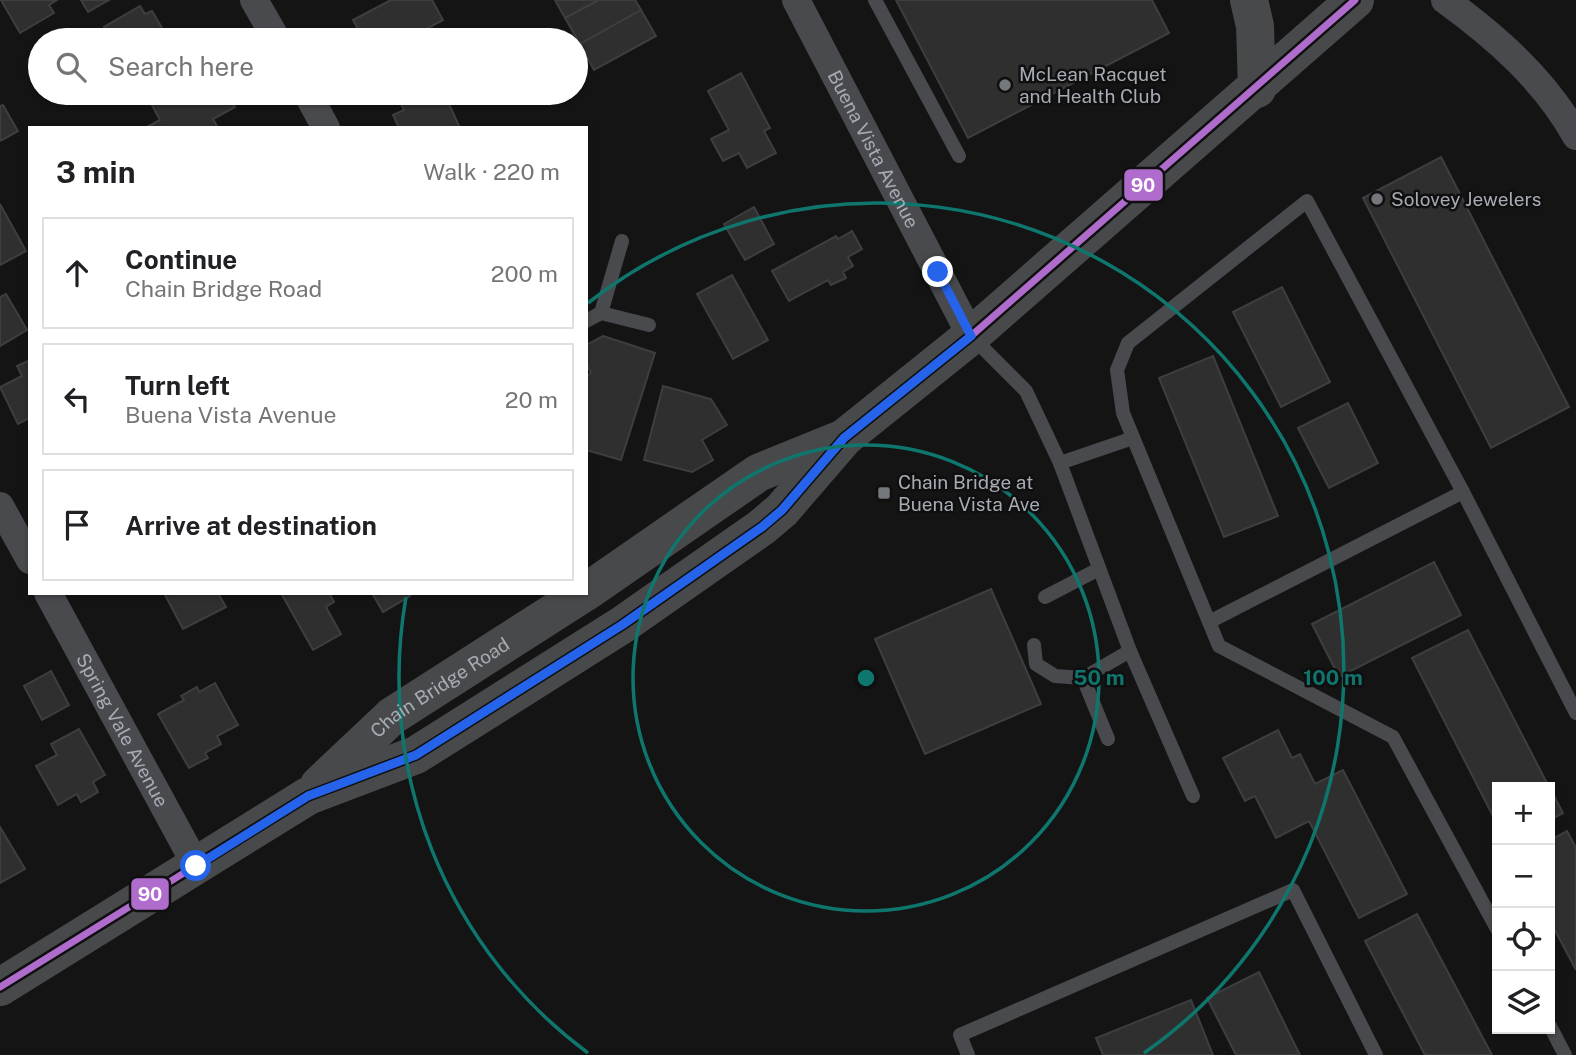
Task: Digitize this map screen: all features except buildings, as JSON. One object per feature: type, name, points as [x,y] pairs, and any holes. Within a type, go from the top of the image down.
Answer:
[{"type":"main road","points":[[1249,0],[1255,26],[1257,89]]},
{"type":"main road","name":"Chain Bridge Road","points":[[0,987],[308,796],[416,755],[622,625],[772,519],[844,438],[971,336],[1257,89],[1355,0]]},
{"type":"main road","name":"Chain Bridge Road","points":[[588,590],[758,473],[844,438]]},
{"type":"main road","name":"Chain Bridge Road","points":[[308,796],[392,716],[580,595]]},
{"type":"street","points":[[254,0],[270,28]]},
{"type":"street","name":"Buena Vista Avenue","points":[[796,0],[971,336]]},
{"type":"street","points":[[1445,0],[1527,70],[1556,104],[1576,136]]},
{"type":"street","points":[[314,105],[325,126]]},
{"type":"street","points":[[0,506],[28,556]]},
{"type":"street","name":"Spring Vale Avenue","points":[[49,595],[196,866]]},
{"type":"lane","points":[[876,0],[959,156]]},
{"type":"lane","points":[[1492,920],[1394,737],[1219,646],[1123,413],[1117,370],[1128,343],[1307,201],[1463,492],[1576,713]]},
{"type":"lane","points":[[601,313],[622,240]]},
{"type":"lane","points":[[588,320],[601,313],[649,325]]},
{"type":"lane","points":[[971,336],[1026,391],[1060,463],[1097,570],[1193,796]]},
{"type":"lane","points":[[1060,463],[1133,438]]},
{"type":"lane","points":[[1209,622],[1463,492]]},
{"type":"lane","points":[[1045,597],[1097,570]]},
{"type":"lane","points":[[1034,645],[1036,664],[1055,676],[1083,678],[1130,651]]},
{"type":"lane","points":[[1083,678],[1108,739]]},
{"type":"lane","points":[[968,1055],[960,1035],[1293,890],[1376,1055]]},
{"type":"lane","points":[[1554,1034],[1565,1055]]},
{"type":"transit line","name":"90","points":[[0,987],[308,796],[416,755],[622,625],[762,527],[782,510],[844,438],[971,336],[1355,0]]},
{"type":"place","name":"McLean Racquet and Health Club","points":[[1005,85]]},
{"type":"place","name":"Solovey Jewelers","points":[[1377,199]]},
{"type":"place","name":"Chain Bridge at Buena Vista Ave","points":[[884,493]]},
{"type":"route","points":[[196,866],[308,796],[416,755],[622,625],[762,527],[782,510],[844,438],[971,336],[938,272]]}]
